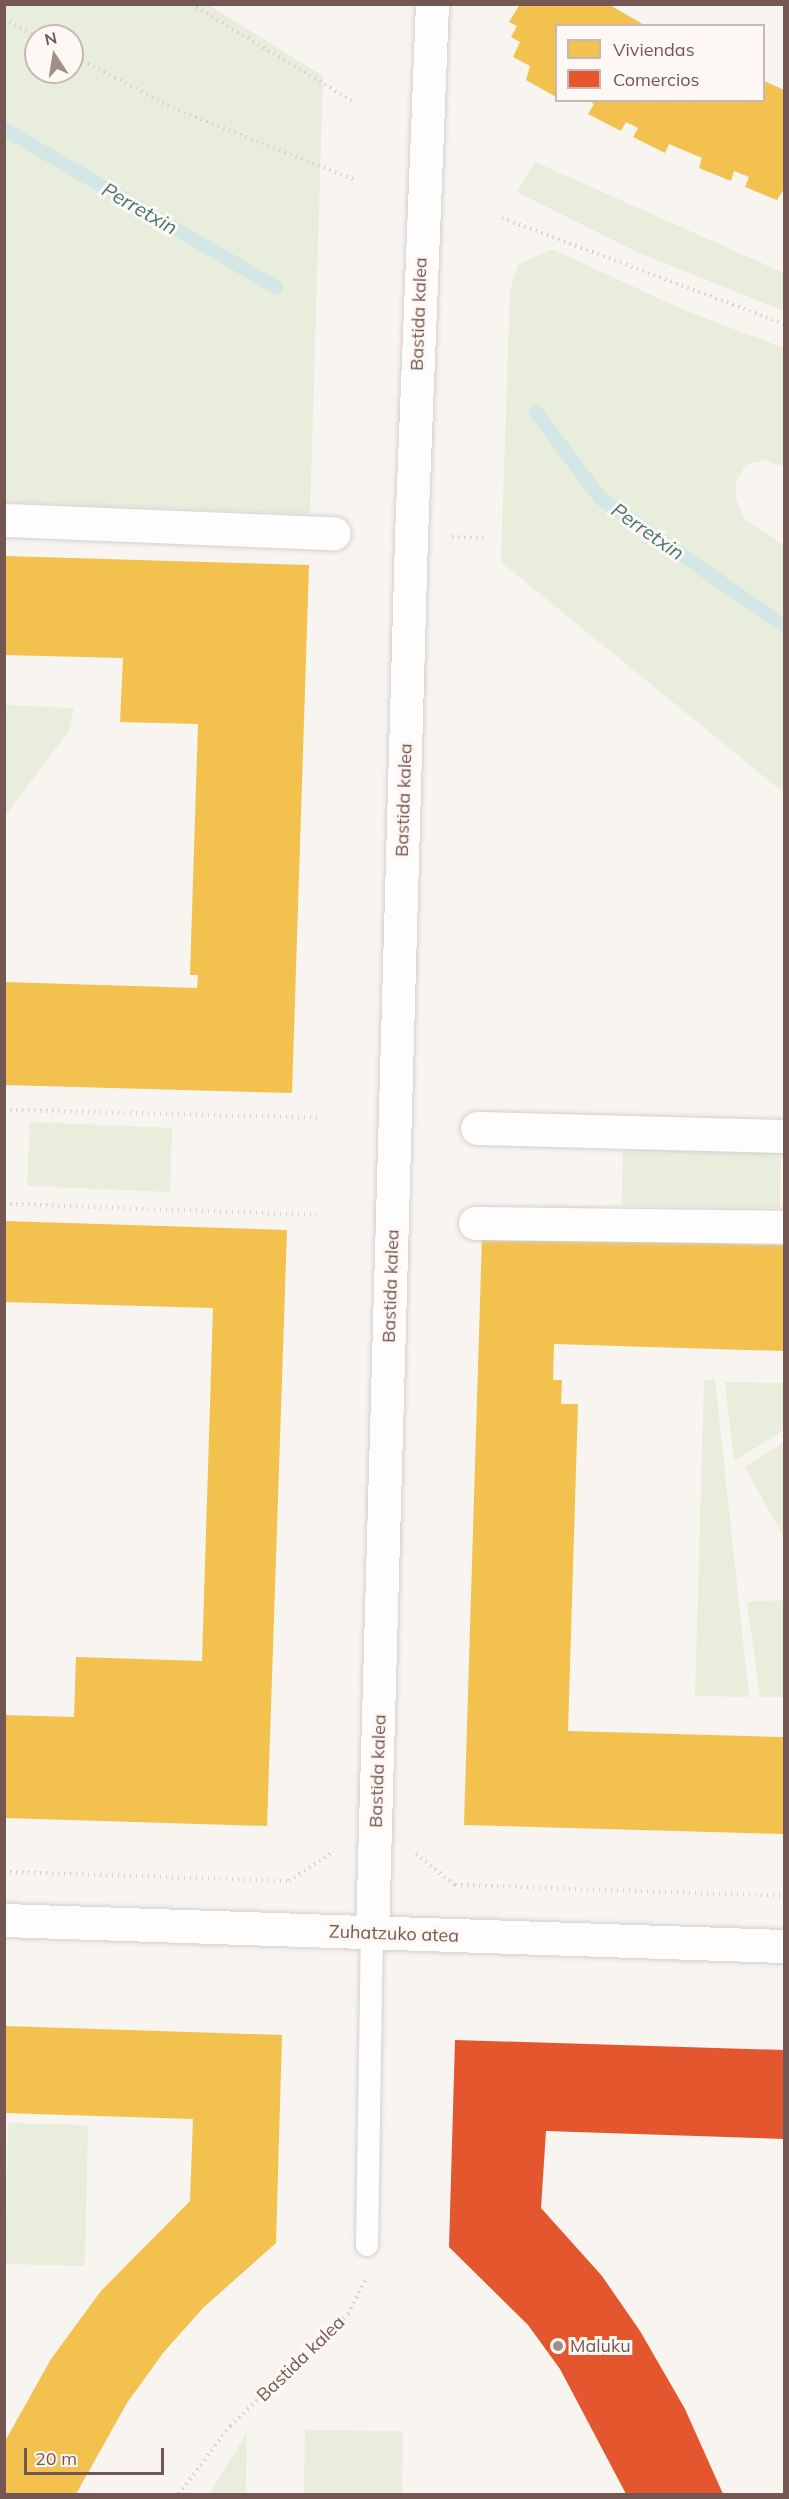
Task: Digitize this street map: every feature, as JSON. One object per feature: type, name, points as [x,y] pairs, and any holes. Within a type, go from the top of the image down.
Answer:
[{"type":"street","name":"Bastida kalea","points":[[372,1933],[411,536],[432,4]]},
{"type":"street","points":[[4,520],[334,533]]},
{"type":"street","points":[[477,1128],[784,1136]]},
{"type":"street","points":[[475,1223],[784,1227]]},
{"type":"street","name":"Zuhatzuko atea","points":[[4,1920],[784,1947]]},
{"type":"lane","name":"Bastida kalea","points":[[367,2245],[372,1933]]},
{"type":"path","points":[[191,4],[356,103]]},
{"type":"path","points":[[4,19],[24,30]]},
{"type":"path","points":[[84,61],[173,108],[355,180]]},
{"type":"path","points":[[501,218],[784,324]]},
{"type":"path","points":[[4,1110],[321,1118]]},
{"type":"path","points":[[4,1204],[319,1215]]},
{"type":"path","name":"Bastida kalea","points":[[179,2494],[230,2426],[348,2314],[366,2278],[367,2245]]},
{"type":"green space","points":[[4,5],[209,5],[323,76],[310,514],[5,502]]},
{"type":"green space","points":[[535,162],[784,273],[784,311],[637,252],[517,192]]},
{"type":"green space","points":[[552,249],[684,310],[784,348],[784,467],[765,460],[746,465],[736,481],[736,499],[744,519],[784,545],[784,793],[501,562],[510,290],[518,265]]},
{"type":"green space","points":[[5,705],[74,708],[69,731],[5,816]]},
{"type":"green space","points":[[30,1122],[172,1128],[170,1192],[27,1186]]},
{"type":"green space","points":[[623,1141],[781,1144],[780,1208],[622,1206]]},
{"type":"green space","points":[[715,1379],[749,1697],[695,1696],[704,1380]]},
{"type":"green space","points":[[725,1382],[784,1383],[784,1430],[734,1461]]},
{"type":"green space","points":[[784,1442],[784,1538],[745,1467]]},
{"type":"green space","points":[[784,1600],[784,1697],[760,1697],[747,1602]]},
{"type":"green space","points":[[8,2123],[88,2125],[85,2266],[5,2264]]},
{"type":"green space","points":[[305,2430],[403,2431],[402,2494],[304,2494]]},
{"type":"green space","points":[[247,2433],[246,2494],[209,2494]]},
{"type":"building: Viviendas","points":[[520,4],[608,4],[643,24],[555,24],[555,96],[526,80],[530,66],[513,57],[520,42],[511,37],[517,26],[509,22]]},
{"type":"building: Viviendas","points":[[765,81],[784,90],[784,189],[777,200],[745,187],[749,177],[734,171],[731,181],[699,168],[702,158],[669,144],[665,153],[633,137],[638,128],[626,122],[621,131],[588,114],[594,104],[590,102],[765,102]]},
{"type":"building: Viviendas","points":[[4,556],[309,565],[292,1093],[4,1085],[4,982],[197,988],[198,975],[190,975],[198,724],[120,722],[123,658],[4,655]]},
{"type":"building: Viviendas","points":[[4,1221],[287,1230],[267,1826],[4,1818],[4,1715],[74,1717],[76,1657],[202,1661],[213,1308],[4,1302]]},
{"type":"building: Viviendas","points":[[482,1236],[784,1245],[784,1351],[554,1344],[553,1380],[562,1380],[561,1404],[578,1404],[568,1731],[784,1737],[784,1834],[464,1825]]},
{"type":"building: Viviendas","points":[[4,2026],[282,2035],[276,2243],[203,2308],[163,2353],[127,2403],[76,2494],[4,2494],[4,2443],[51,2359],[101,2291],[190,2201],[193,2119],[4,2113]]},
{"type":"building: Comercios","points":[[455,2040],[784,2050],[784,2139],[546,2131],[541,2208],[602,2276],[640,2331],[685,2409],[723,2494],[626,2494],[560,2369],[528,2325],[449,2247]]},
{"type":"waterway","name":"Perretxin","points":[[4,129],[276,287]]},
{"type":"waterway","name":"Perretxin","points":[[536,412],[600,498],[784,626]]},
{"type":"place","name":"Maluku","points":[[558,2346]]}]
